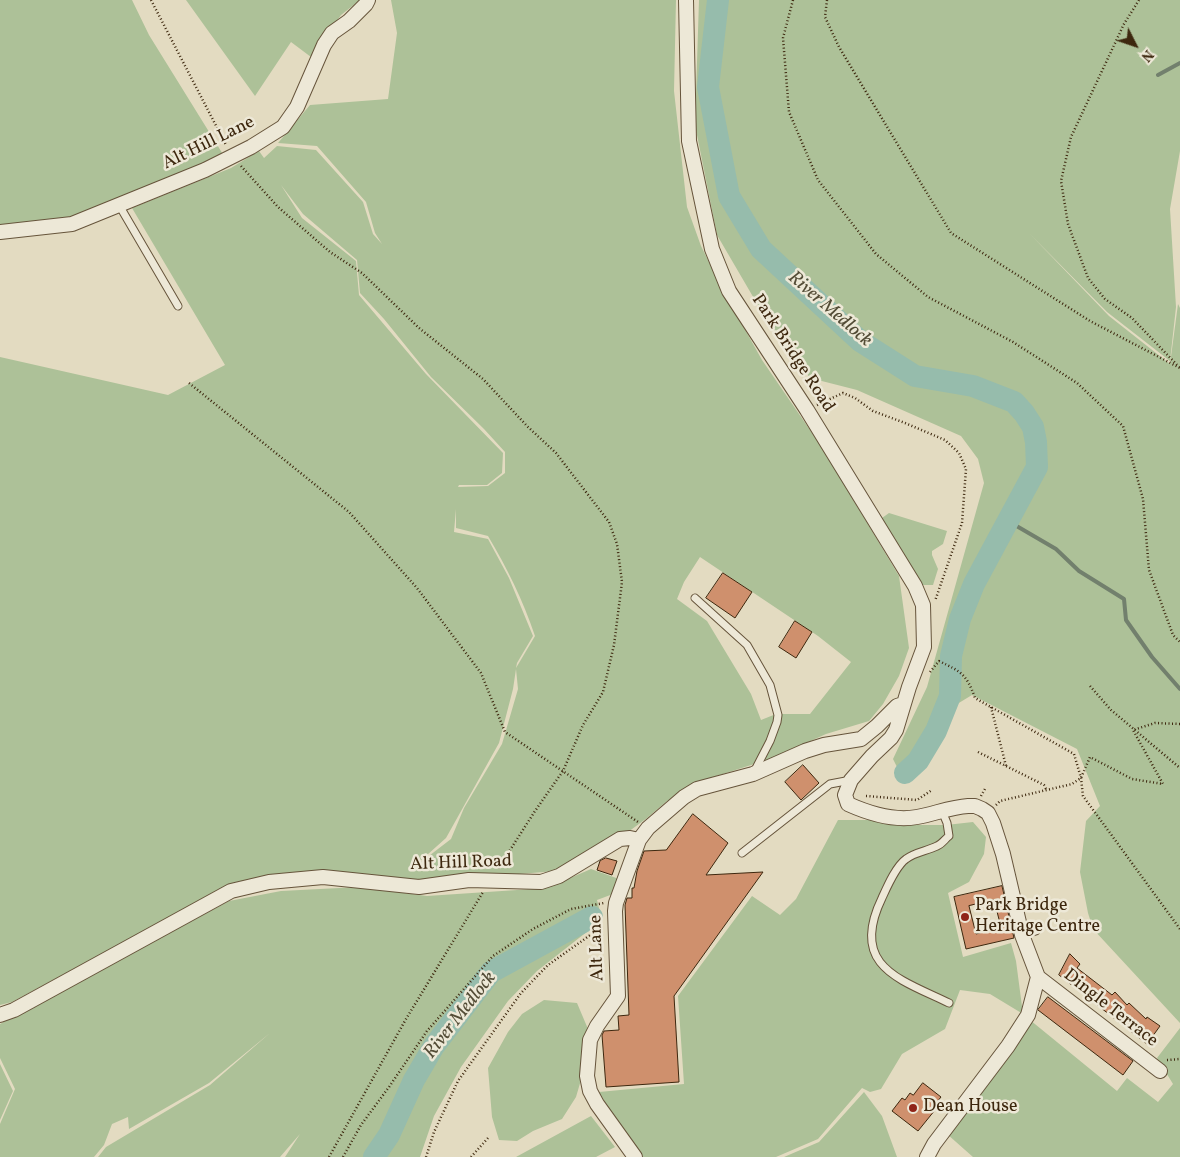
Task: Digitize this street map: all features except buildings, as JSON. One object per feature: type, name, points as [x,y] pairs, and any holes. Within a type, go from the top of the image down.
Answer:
[{"type":"street","name":"Alt Hill Lane","points":[[0,232],[72,224],[205,170],[283,127],[297,107],[332,33],[349,21],[368,0]]},
{"type":"street","name":"Park Bridge Road","points":[[686,0],[689,141],[712,250],[729,291],[807,410],[915,586],[923,605],[924,647],[903,704],[896,730],[891,738],[851,780]]},
{"type":"street","points":[[639,840],[648,828],[684,797],[697,790],[753,774],[805,751],[824,745],[861,738],[877,726],[897,706],[903,704]]},
{"type":"street","points":[[851,780],[845,795],[848,804],[866,812],[914,817],[961,806],[975,806],[988,813],[1021,906],[1022,935],[1038,977],[1028,1015],[1008,1046],[934,1144],[927,1157]]},
{"type":"street","name":"Alt Hill Road","points":[[0,1016],[230,891],[269,882],[323,877],[419,887],[469,880],[541,882],[559,876],[620,839],[630,838],[639,840]]},
{"type":"street","name":"Alt Lane","points":[[635,1157],[597,1104],[590,1092],[587,1076],[590,1040],[597,1026],[618,996],[616,902],[639,840]]},
{"type":"street","name":"Dingle Terrace","points":[[1038,977],[1160,1071]]},
{"type":"lane","points":[[119,205],[178,306]]},
{"type":"lane","points":[[695,598],[747,645],[770,685],[778,714],[777,722],[770,741],[753,774]]},
{"type":"lane","points":[[742,854],[830,784],[851,780]]},
{"type":"lane","points":[[942,811],[947,823],[949,836],[939,846],[905,859],[876,909],[870,939],[876,958],[892,975],[950,1002]]},
{"type":"lane","points":[[1022,935],[1036,931]]},
{"type":"path","points":[[151,0],[232,156],[278,207],[330,252],[362,273],[419,328],[483,379],[527,426],[556,453],[609,522],[617,544],[622,582],[614,645],[603,692],[583,725],[563,771],[491,880],[406,1019],[329,1157]]},
{"type":"path","points":[[793,0],[783,38],[789,112],[818,180],[876,254],[928,297],[1013,342],[1077,383],[1123,426],[1143,499],[1149,570],[1173,635],[1180,642]]},
{"type":"path","points":[[827,0],[825,17],[839,47],[951,233],[1090,320],[1180,368]]},
{"type":"path","points":[[1139,0],[1124,24],[1071,137],[1061,181],[1068,224],[1088,278],[1105,299],[1132,318],[1180,368]]},
{"type":"path","points":[[189,383],[348,512],[417,588],[482,673],[505,732],[629,817]]},
{"type":"path","points":[[807,410],[843,393],[873,411],[945,440],[958,453],[966,469],[962,522],[934,604]]},
{"type":"path","points":[[939,661],[964,674],[975,698],[1074,754],[1081,778],[1083,796],[1180,929]]},
{"type":"path","points":[[1090,686],[1111,710],[1180,768]]},
{"type":"path","points":[[992,707],[1006,766]]},
{"type":"path","points":[[1133,730],[1155,722],[1180,724]]},
{"type":"path","points":[[988,813],[1000,801],[1072,784],[1081,778],[1090,757],[1132,779],[1163,784],[1133,730]]},
{"type":"path","points":[[978,752],[1044,785],[1047,791]]},
{"type":"path","points":[[851,780],[854,791],[867,797],[917,800],[932,790]]},
{"type":"path","points":[[343,1157],[361,1125],[427,1031],[493,956],[533,929],[571,910],[616,902]]},
{"type":"path","points":[[426,1157],[434,1132],[458,1081],[521,993],[548,965],[593,931],[615,918]]},
{"type":"path","points":[[471,1157],[488,1138]]},
{"type":"green space","points":[[0,0],[132,0],[149,35],[224,156],[73,218],[0,225]]},
{"type":"green space","points":[[186,0],[360,0],[341,15],[311,57],[291,42],[255,96]]},
{"type":"green space","points":[[391,0],[676,0],[674,91],[687,207],[701,246],[762,360],[821,446],[899,576],[909,648],[899,676],[883,704],[869,721],[826,734],[773,758],[701,781],[667,801],[628,832],[556,871],[422,882],[299,873],[157,924],[12,1002],[0,1005],[0,357],[168,395],[225,365],[132,208],[231,168],[259,151],[264,158],[277,146],[316,150],[363,202],[373,234],[382,244],[375,233],[366,202],[317,146],[278,143],[310,105],[388,99],[397,33]],"holes":[[[281,185],[303,214],[357,260],[360,293],[384,319],[431,377],[505,452],[505,473],[488,486],[458,487],[459,485],[487,485],[502,473],[503,453],[426,374],[359,295],[356,261],[302,218]],[[456,509],[456,528],[488,536],[520,597],[535,636],[516,668],[533,636],[509,578],[488,539],[454,532]],[[700,557],[818,636],[851,662],[810,714],[776,714],[761,720],[751,694],[707,621],[677,599],[684,582]],[[516,669],[518,689],[502,744],[464,808],[451,839],[408,872],[446,838],[499,743],[513,689]]]},
{"type":"green space","points":[[699,0],[1180,0],[1180,151],[1170,209],[1176,307],[1170,361],[1107,312],[1029,233],[1109,316],[1170,364],[1178,304],[1180,308],[1180,1023],[1093,929],[1080,872],[1086,821],[1100,806],[1077,749],[972,695],[939,715],[905,783],[893,759],[927,687],[984,483],[978,459],[961,436],[857,390],[810,378],[766,319],[717,235],[695,125]]},
{"type":"green space","points":[[889,513],[947,531],[943,544],[932,551],[938,569],[933,585],[922,585],[882,518]]},
{"type":"green space","points":[[838,820],[876,820],[919,825],[973,822],[986,837],[984,854],[969,882],[948,893],[963,957],[1011,943],[1016,961],[1023,1014],[990,994],[960,990],[945,1029],[902,1054],[881,1089],[870,1092],[862,1088],[818,1139],[776,1157],[643,1157],[625,1135],[599,1092],[684,1084],[678,996],[752,896],[780,915],[796,899]]},
{"type":"green space","points":[[591,869],[619,879],[613,894],[597,900],[602,920],[537,971],[508,1001],[461,1067],[434,1116],[420,1157],[285,1157],[300,1134],[280,1157],[98,1157],[106,1147],[210,1085],[270,1033],[209,1083],[129,1129],[128,1117],[112,1124],[104,1145],[94,1157],[0,1157],[0,1124],[15,1089],[0,1058],[0,1024],[229,901],[281,891],[359,887],[427,896],[547,888]]},
{"type":"green space","points":[[544,1000],[577,1003],[588,1029],[583,1073],[576,1097],[562,1119],[533,1131],[517,1141],[499,1140],[492,1117],[488,1068],[508,1032],[522,1014]]},
{"type":"green space","points":[[1030,1020],[1117,1091],[1127,1078],[1158,1102],[1173,1084],[1157,1058],[1180,1028],[1180,1157],[973,1157],[947,1134]]},
{"type":"green space","points":[[0,1064],[13,1091],[0,1120]]},
{"type":"green space","points":[[864,1092],[882,1116],[897,1157],[784,1157],[819,1142]]},
{"type":"green space","points":[[591,1116],[615,1147],[596,1157],[516,1157]]},
{"type":"waterway","name":"River Medlock","points":[[718,0],[708,87],[729,196],[761,249],[860,341],[915,376],[973,386],[1014,402],[1033,427],[1037,467],[974,584],[960,619],[951,656],[950,696],[936,731],[918,761],[905,773]]},
{"type":"waterway","points":[[1158,75],[1180,63]]},
{"type":"waterway","points":[[1008,521],[1056,549],[1079,571],[1124,599],[1126,620],[1152,657],[1180,689]]},
{"type":"waterway","name":"River Medlock","points":[[374,1157],[389,1135],[414,1080],[434,1046],[491,972],[592,917]]},
{"type":"place","name":"Park Bridge Heritage Centre","points":[[965,917]]},
{"type":"place","name":"Dean House","points":[[913,1108]]}]
